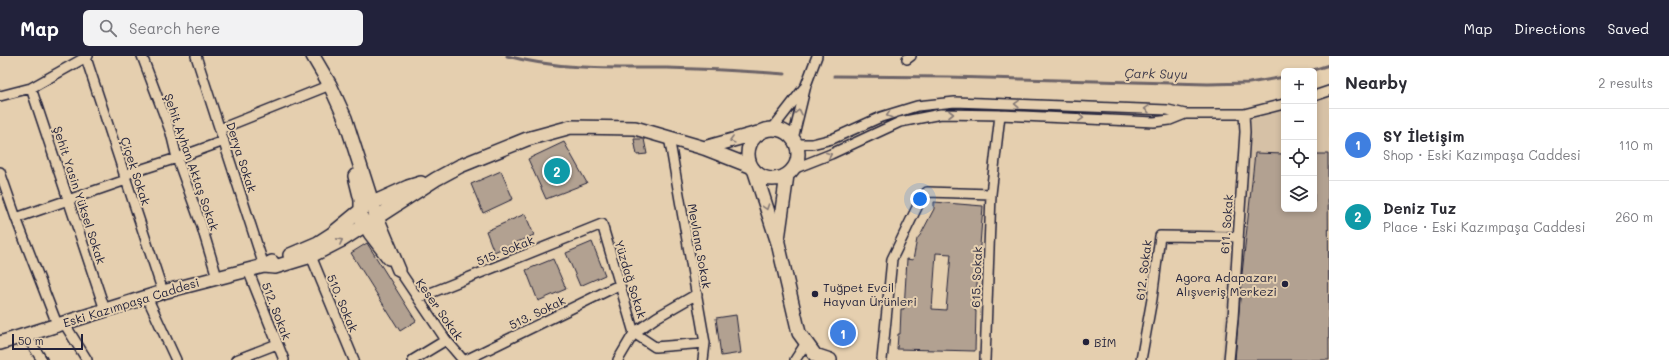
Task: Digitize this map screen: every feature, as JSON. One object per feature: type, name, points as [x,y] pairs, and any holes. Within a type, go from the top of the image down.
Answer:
[{"type":"street","name":"Şehit Ayhan Aktaş Sokak","points":[[142,56],[171,133],[177,158],[201,224],[217,277]]},
{"type":"street","name":"Derya Sokak","points":[[196,56],[264,266]]},
{"type":"street","points":[[313,56],[330,85],[345,118],[377,218],[399,270]]},
{"type":"street","points":[[795,141],[806,85],[818,56]]},
{"type":"street","points":[[0,96],[31,88],[87,57]]},
{"type":"street","name":"Çiçek Sokak","points":[[87,57],[163,292]]},
{"type":"street","points":[[220,129],[330,85]]},
{"type":"street","points":[[773,128],[806,85]]},
{"type":"street","name":"Şehit Yasin Yüksel Sokak","points":[[31,88],[105,310]]},
{"type":"street","points":[[1317,95],[1329,91]]},
{"type":"street","points":[[335,98],[339,122],[361,200],[361,218],[380,248],[399,270]]},
{"type":"street","points":[[795,141],[812,144],[832,139],[881,117],[917,106],[955,102],[1168,110],[1185,114],[1244,114],[1281,105]]},
{"type":"street","points":[[753,169],[762,177],[771,179],[779,178],[900,122],[941,114],[1000,114],[1154,122],[1170,120],[1185,114]]},
{"type":"street","name":"615. Sokak","points":[[985,360],[991,194],[1000,114]]},
{"type":"street","name":"611. Sokak","points":[[1228,360],[1233,318],[1237,237],[1245,132],[1244,114]]},
{"type":"street","name":"Eski Kazımpaşa Caddesi","points":[[264,266],[275,267],[311,256],[342,240],[436,179],[460,166],[526,139],[571,126],[635,128],[704,148],[753,169]]},
{"type":"street","points":[[704,148],[773,128],[788,133],[795,141],[798,152],[797,161],[790,172],[778,243]]},
{"type":"street","points":[[759,132],[753,137],[747,151],[778,243],[799,333],[815,355],[830,360]]},
{"type":"street","name":"Mevlana Sokak","points":[[669,137],[705,343],[703,360]]},
{"type":"street","points":[[16,218],[69,200],[224,141]]},
{"type":"street","points":[[0,172],[16,218],[60,324],[87,360]]},
{"type":"street","name":"Eski Kazımpaşa Caddesi","points":[[0,343],[163,292],[264,266],[318,243],[332,234],[360,210],[372,203],[408,187],[436,179]]},
{"type":"street","points":[[882,360],[892,259],[922,197],[927,192],[991,194]]},
{"type":"street","name":"Yüzdağ Sokak","points":[[602,224],[634,333],[618,360]]},
{"type":"street","name":"515. Sokak","points":[[418,298],[602,224]]},
{"type":"street","name":"612. Sokak","points":[[1141,360],[1152,299],[1160,236],[1237,237]]},
{"type":"street","name":"510. Sokak","points":[[311,256],[354,360]]},
{"type":"street","name":"512. Sokak","points":[[248,270],[284,360]]},
{"type":"street","name":"Keser Sokak","points":[[399,270],[446,340],[463,360]]},
{"type":"street","name":"513. Sokak","points":[[466,360],[619,285]]},
{"type":"street","points":[[697,294],[657,316],[634,333],[655,347],[705,343]]},
{"type":"street","points":[[147,297],[176,360]]},
{"type":"street","points":[[26,335],[42,360]]},
{"type":"street","points":[[413,360],[446,340]]},
{"type":"street","points":[[795,360],[806,343]]},
{"type":"street","points":[[236,360],[277,344]]},
{"type":"shaded area","name":"Agora Adapazarı Alışveriş Merkezi","points":[[1329,96],[1329,360],[1221,360],[1241,122],[1281,110],[1281,212],[1317,212],[1317,99]]},
{"type":"building","points":[[634,139],[644,139],[647,154],[637,155]]},
{"type":"building","points":[[564,142],[587,183],[546,199],[528,159]]},
{"type":"building","name":"Agora Adapazarı Alışveriş Merkezi","points":[[1255,153],[1281,154],[1281,212],[1317,212],[1317,154],[1328,154],[1329,360],[1235,360],[1242,274]]},
{"type":"building","points":[[501,171],[513,199],[483,213],[471,184]]},
{"type":"building","points":[[934,202],[983,206],[975,311],[975,351],[897,349],[898,334],[900,334],[901,309],[904,309],[907,259],[913,260],[917,239],[934,209]],"holes":[[[936,253],[951,254],[946,310],[932,309]]]},
{"type":"building","points":[[525,214],[534,235],[494,252],[486,231]]},
{"type":"building","points":[[592,242],[605,275],[580,286],[566,253]]},
{"type":"building","points":[[367,243],[416,321],[400,331],[351,253]]},
{"type":"building","points":[[553,259],[566,289],[538,301],[526,270]]},
{"type":"building","points":[[736,315],[741,353],[721,356],[716,318]]},
{"type":"waterway","name":"Çark Suyu","points":[[507,56],[527,61],[566,66],[606,68],[682,68],[785,74]]},
{"type":"waterway","name":"Çark Suyu","points":[[1317,69],[1329,65]]},
{"type":"waterway","name":"Çark Suyu","points":[[834,76],[949,77],[1208,84],[1249,83],[1281,78]]},
{"type":"place","name":"Deniz Tuz","points":[[557,171]]},
{"type":"place","name":"Agora Adapazarı Alışveriş Merkezi","points":[[1285,284]]},
{"type":"place","name":"Tuğpet Evcil Hayvan Ürünleri","points":[[815,294]]},
{"type":"place","name":"SY İletişim","points":[[843,333]]},
{"type":"place","name":"BİM","points":[[1086,342]]}]
